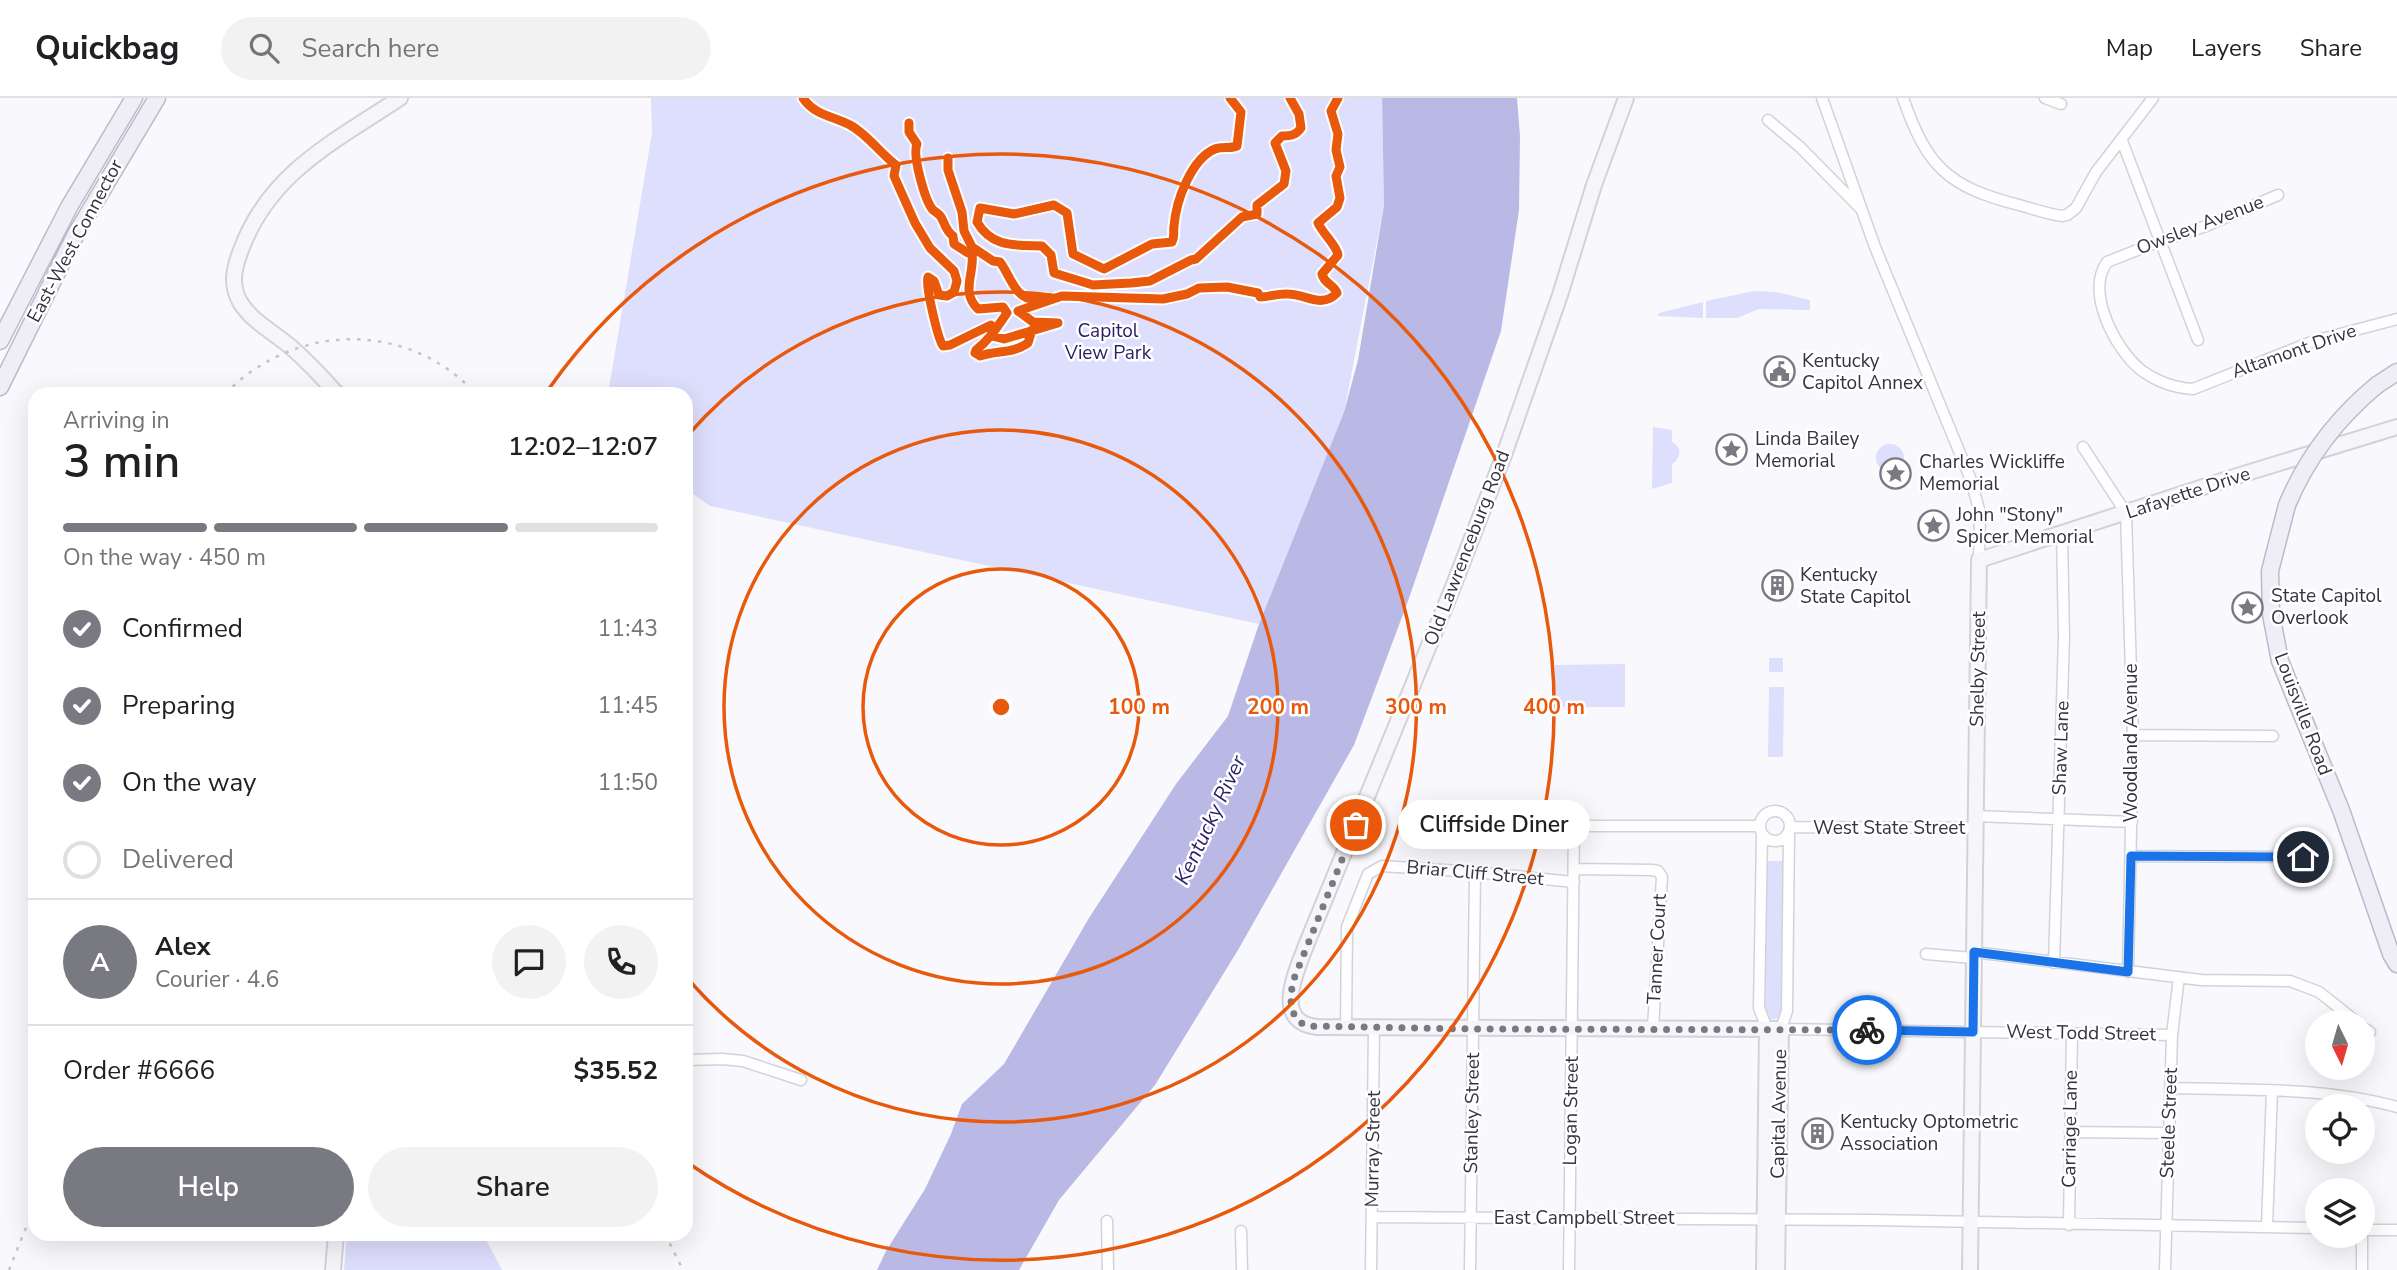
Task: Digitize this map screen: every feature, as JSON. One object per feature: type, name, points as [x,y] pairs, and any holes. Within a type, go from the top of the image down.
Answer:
[{"type":"main road","name":"East-West Connector","points":[[0,341],[69,207],[134,98]]},
{"type":"main road","name":"East-West Connector","points":[[0,387],[76,234],[157,98]]},
{"type":"main road","points":[[330,387],[292,348],[245,309],[234,289],[234,272],[248,231],[280,184],[317,152],[400,98]]},
{"type":"main road","name":"Old Lawrenceburg Road","points":[[1346,1028],[1306,1026],[1297,1021],[1290,1005],[1292,992],[1307,943],[1453,587],[1504,455],[1560,295],[1594,185],[1626,98]]},
{"type":"main road","name":"Louisville Road","points":[[2397,372],[2347,412],[2309,459],[2287,505],[2270,571],[2271,614],[2280,661],[2341,810],[2391,954],[2397,964]]},
{"type":"main road","name":"Lafayette Drive","points":[[1979,560],[2236,476],[2397,427]]},
{"type":"main road","name":"Shelby Street","points":[[1970,1270],[1979,560]]},
{"type":"main road","points":[[1346,1028],[1774,1029]]},
{"type":"main road","name":"Capital Avenue","points":[[1764,1270],[1771,1219],[1774,1029]]},
{"type":"main road","name":"Capital Avenue","points":[[1771,1219],[1777,1270]]},
{"type":"main road","points":[[333,1270],[335,1241]]},
{"type":"street","name":"Shelby Street","points":[[1822,98],[1875,247],[1973,488],[1980,513],[1979,560]]},
{"type":"street","points":[[1903,98],[1919,141],[1947,175],[1964,187],[1990,197],[2062,216],[2072,212],[2113,148],[2122,141],[2153,98]]},
{"type":"street","points":[[2045,98],[2061,104]]},
{"type":"street","points":[[1768,120],[1862,210]]},
{"type":"street","points":[[2122,141],[2198,340]]},
{"type":"street","name":"Owsley Avenue","points":[[2193,388],[2166,383],[2145,373],[2126,354],[2111,331],[2102,305],[2099,280],[2107,262],[2206,226],[2278,195]]},
{"type":"street","name":"Altamont Drive","points":[[2193,388],[2314,341],[2397,318]]},
{"type":"street","points":[[2083,447],[2126,513]]},
{"type":"street","name":"Woodland Avenue","points":[[2126,513],[2133,735],[2128,972]]},
{"type":"street","name":"Shaw Lane","points":[[2054,963],[2064,637],[2062,533]]},
{"type":"street","points":[[2133,735],[2273,736]]},
{"type":"street","points":[[1777,811],[1787,817],[1789,830],[1778,841],[1769,841],[1760,830],[1764,815],[1777,811]]},
{"type":"street","name":"West State Street","points":[[1789,830],[1803,827],[2059,819],[2132,822]]},
{"type":"street","name":"Logan Street","points":[[1569,1270],[1574,826],[1760,830]]},
{"type":"street","name":"Capital Avenue","points":[[1760,830],[1759,1008],[1774,1029],[1787,1012],[1789,830]]},
{"type":"street","points":[[2131,856],[2303,857]]},
{"type":"street","name":"Briar Cliff Street","points":[[1346,1028],[1348,927],[1368,874],[1382,866],[1574,882]]},
{"type":"street","name":"Tanner Court","points":[[1574,869],[1652,870],[1658,871],[1662,877],[1653,1028]]},
{"type":"street","name":"Stanley Street","points":[[1470,1270],[1475,872]]},
{"type":"street","points":[[1926,954],[1974,955],[2220,981],[2290,981],[2319,992],[2342,1010]]},
{"type":"street","name":"Steele Street","points":[[2165,1270],[2172,1035],[2179,977]]},
{"type":"street","name":"Murray Street","points":[[1371,1270],[1374,1028]]},
{"type":"street","name":"West Todd Street","points":[[1774,1029],[2172,1035]]},
{"type":"street","name":"Carriage Lane","points":[[2069,1225],[2072,1033]]},
{"type":"street","points":[[693,1060],[743,1061],[801,1080]]},
{"type":"street","points":[[2170,1088],[2357,1097],[2397,1107]]},
{"type":"street","points":[[2267,1226],[2272,1091]]},
{"type":"street","points":[[2070,1132],[2168,1133]]},
{"type":"street","name":"East Campbell Street","points":[[1372,1217],[1795,1219],[2305,1228]]},
{"type":"street","points":[[1107,1221],[1108,1270]]},
{"type":"street","points":[[2375,1230],[2397,1230]]},
{"type":"street","points":[[1241,1231],[1242,1270]]},
{"type":"street","points":[[2362,1248],[2362,1270]]},
{"type":"green space","name":"Capitol View Park","points":[[651,98],[1382,98],[1384,205],[1344,412],[1259,624],[710,506],[693,494],[693,387],[609,387],[652,133]]},
{"type":"green space","points":[[1754,291],[1776,292],[1810,300],[1810,310],[1759,309],[1737,318],[1706,318],[1706,301]]},
{"type":"green space","points":[[1703,302],[1703,318],[1657,316],[1659,313]]},
{"type":"green space","points":[[1653,427],[1672,430],[1672,442],[1680,453],[1672,464],[1672,483],[1652,489]]},
{"type":"green space","points":[[1890,444],[1900,448],[1904,458],[1900,468],[1890,472],[1880,468],[1876,458],[1880,448]]},
{"type":"green space","points":[[1769,658],[1783,658],[1783,672],[1769,672]]},
{"type":"green space","points":[[1625,664],[1625,707],[1555,707],[1555,665]]},
{"type":"green space","points":[[1769,687],[1784,687],[1783,757],[1768,757]]},
{"type":"green space","points":[[1763,861],[1785,861],[1784,1011],[1780,1018],[1768,1020],[1762,1011]]},
{"type":"green space","points":[[346,1241],[487,1241],[502,1270],[344,1270]]},
{"type":"water","name":"Kentucky River","points":[[1382,98],[1517,98],[1520,136],[1519,210],[1501,331],[1408,601],[1354,745],[1238,950],[1155,1085],[1059,1200],[1019,1270],[877,1270],[925,1189],[962,1104],[1004,1064],[1089,918],[1176,784],[1228,716],[1259,624],[1344,412],[1358,360],[1384,205]]},
{"type":"railway","points":[[234,387],[253,371],[284,354],[317,343],[350,339],[384,342],[417,352],[448,370],[468,387]]},
{"type":"railway","points":[[9,1270],[28,1222]]},
{"type":"railway","points":[[668,1241],[683,1270]]},
{"type":"cycle path","points":[[803,98],[818,112],[856,129],[896,165],[894,176],[915,223],[930,248],[954,271],[957,281],[954,292],[947,296],[939,295],[934,281],[928,277],[932,312],[943,346],[991,325],[992,336],[1004,339],[1058,323],[1033,322],[1018,311],[1062,296],[1163,299],[1187,294],[1199,288],[1227,287],[1258,293],[1260,297],[1284,294],[1320,300],[1331,298],[1337,293],[1322,274],[1338,255],[1318,223],[1337,207],[1340,198],[1336,176],[1340,167],[1336,150],[1338,134],[1331,111],[1338,98]]},
{"type":"cycle path","points":[[1230,98],[1241,112],[1237,146],[1215,149],[1206,154],[1192,171],[1178,205],[1172,242],[1152,244],[1104,269],[1073,254],[1067,213],[1054,205],[1014,214],[980,208],[977,222],[997,241],[1042,246],[1051,255],[1054,273],[1093,285],[1150,281],[1196,259],[1242,217],[1257,214],[1257,205],[1284,184],[1286,171],[1275,143],[1282,136],[1293,135],[1301,128],[1299,114],[1290,98]]},
{"type":"cycle path","points":[[909,123],[909,132],[917,144],[916,158],[926,197],[953,236],[954,244],[972,253],[969,289],[973,303],[978,309],[1003,307],[1007,313],[975,353],[980,356],[1016,349],[1028,343],[1032,330]]},
{"type":"cycle path","points":[[948,158],[948,170],[962,212],[964,231],[972,247],[993,261],[1000,262],[1022,295],[1034,299],[1046,298]]},
{"type":"way so far","points":[[1356,825],[1293,981],[1290,1005],[1293,1016],[1306,1026],[1867,1030]]},
{"type":"place","name":"Kentucky Capitol Annex","points":[[1779,372]]},
{"type":"place","name":"Linda Bailey Memorial","points":[[1732,450]]},
{"type":"place","name":"Charles Wickliffe Memorial","points":[[1896,473]]},
{"type":"place","name":"John \"Stony\" Spicer Memorial","points":[[1933,526]]},
{"type":"place","name":"Kentucky State Capitol","points":[[1777,586]]},
{"type":"place","name":"State Capitol Overlook","points":[[2248,607]]},
{"type":"place","name":"Cliffside Diner","points":[[1356,825]]},
{"type":"place","name":"Kentucky Optometric Association","points":[[1817,1133]]},
{"type":"route","points":[[1867,1030],[1973,1032],[1974,952],[2128,972],[2131,856],[2303,857]]}]
